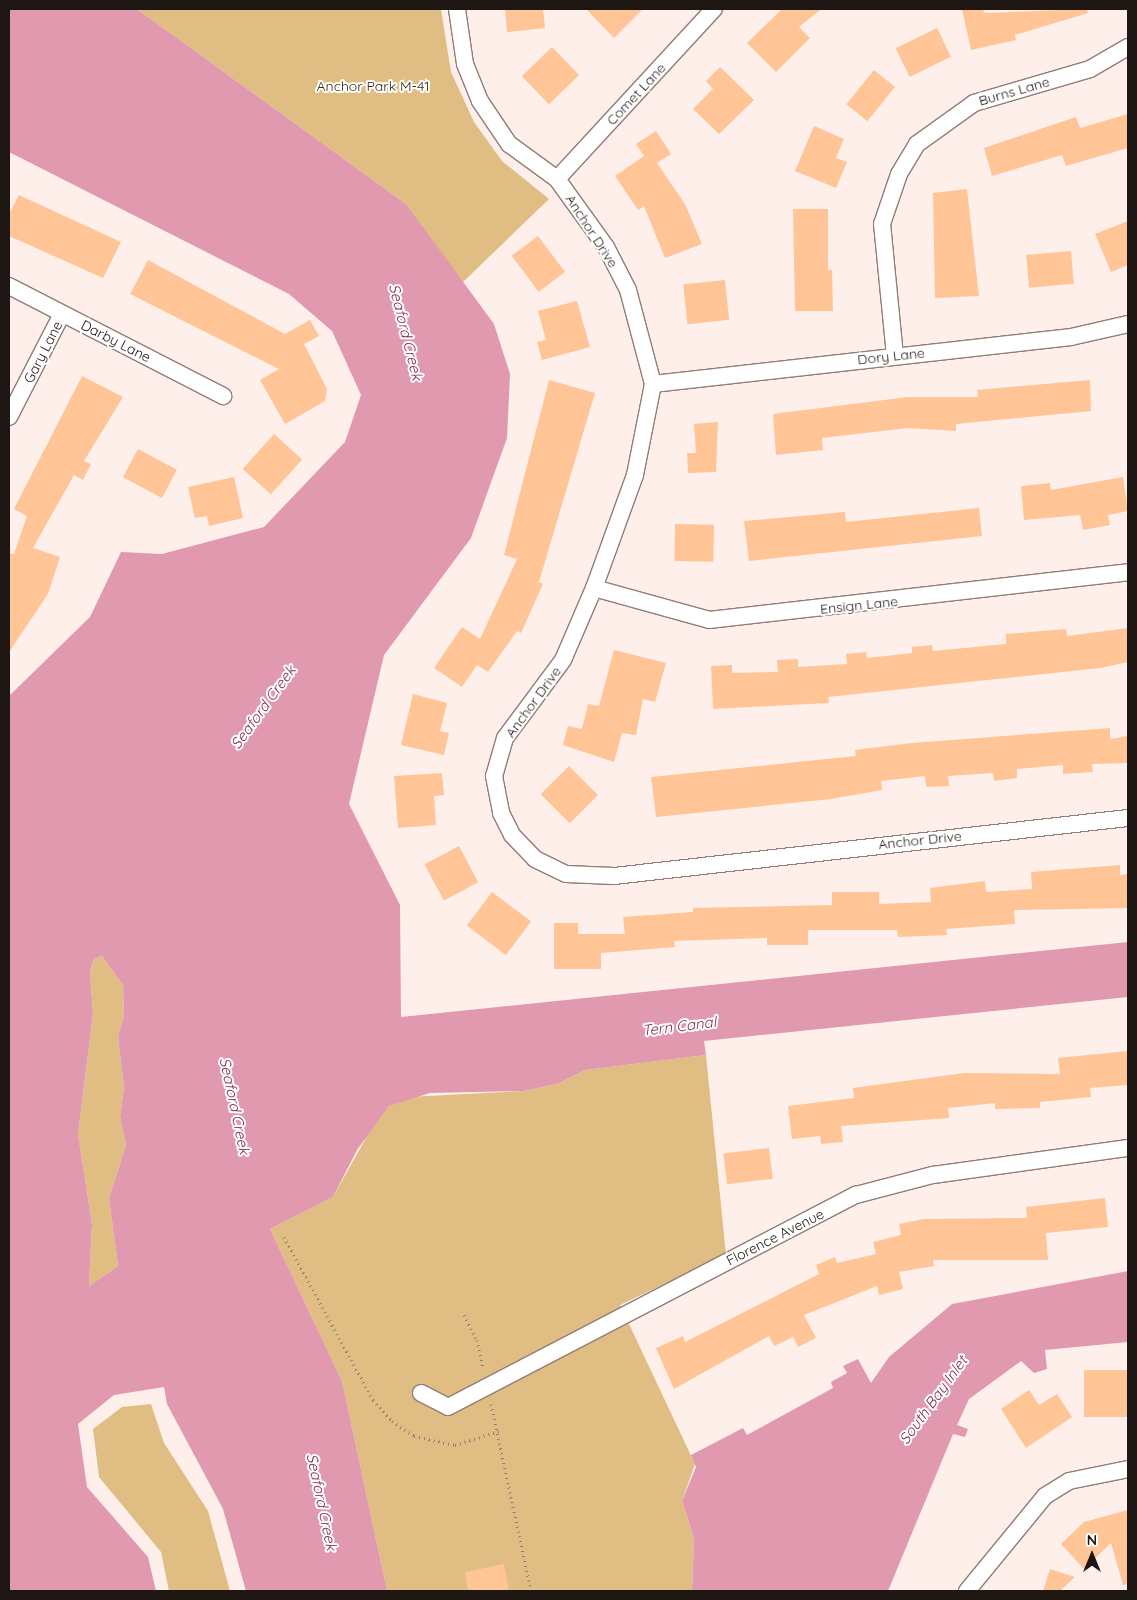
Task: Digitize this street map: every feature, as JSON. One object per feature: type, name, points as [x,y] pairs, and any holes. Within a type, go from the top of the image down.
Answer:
[{"type":"street","name":"Anchor Drive","points":[[457,9],[462,55],[480,101],[509,144],[557,179],[606,247],[628,290],[652,384],[635,474],[594,588],[563,660],[505,738],[494,776],[501,813],[512,835],[535,859],[566,874],[614,876],[1128,818]]},
{"type":"street","name":"Comet Lane","points":[[557,179],[714,9]]},
{"type":"street","name":"Burns Lane","points":[[894,356],[882,224],[899,174],[917,144],[974,103],[1090,69],[1128,48]]},
{"type":"street","name":"Darby Lane","points":[[9,286],[223,396]]},
{"type":"street","name":"Gary Lane","points":[[9,417],[62,314]]},
{"type":"street","name":"Dory Lane","points":[[652,384],[1071,337],[1128,324]]},
{"type":"street","name":"Ensign Lane","points":[[594,588],[709,620],[1128,572]]},
{"type":"street","name":"Florence Avenue","points":[[421,1393],[448,1407],[856,1195],[933,1175],[1128,1148]]},
{"type":"street","points":[[967,1591],[1045,1496],[1069,1480],[1128,1469]]},
{"type":"path","points":[[284,1237],[373,1400],[392,1421],[414,1436],[455,1445],[499,1431]]},
{"type":"path","points":[[464,1315],[477,1340],[499,1431],[531,1591]]},
{"type":"green space","name":"Anchor Park M-41","points":[[137,9],[441,9],[451,72],[474,122],[502,161],[549,199],[462,283],[406,204]]},
{"type":"green space","points":[[102,956],[123,985],[124,1016],[118,1036],[124,1088],[120,1116],[126,1145],[109,1198],[118,1266],[89,1286],[92,1224],[78,1134],[93,1014],[90,972],[94,959]]},
{"type":"green space","points":[[706,1055],[726,1255],[620,1305],[695,1464],[682,1501],[694,1538],[692,1591],[387,1591],[342,1381],[270,1229],[333,1197],[371,1129],[389,1106],[409,1097],[524,1091],[557,1084],[585,1070]]},
{"type":"green space","points":[[151,1404],[164,1443],[208,1511],[230,1591],[169,1591],[161,1552],[99,1477],[93,1429],[122,1407]]},
{"type":"water","points":[[9,9],[137,9],[406,204],[494,324],[510,374],[507,438],[471,538],[384,655],[349,804],[400,905],[401,1017],[1128,942],[1128,997],[704,1041],[706,1055],[585,1070],[557,1084],[524,1091],[430,1093],[389,1106],[357,1150],[333,1197],[270,1229],[342,1381],[387,1591],[246,1591],[223,1509],[167,1404],[164,1387],[114,1395],[78,1424],[87,1487],[148,1557],[156,1591],[9,1591],[9,696],[90,617],[121,552],[162,554],[264,527],[345,442],[361,395],[332,331],[289,294],[9,152]],"holes":[[[102,956],[123,985],[124,1016],[118,1036],[124,1088],[120,1116],[126,1145],[109,1198],[118,1266],[89,1286],[92,1224],[78,1134],[93,1014],[90,971],[94,959]]]},
{"type":"water","name":"South Bay Inlet","points":[[1128,1271],[1128,1342],[1045,1350],[1047,1369],[1034,1373],[1021,1361],[969,1399],[957,1425],[968,1429],[965,1437],[953,1434],[888,1591],[692,1591],[694,1538],[682,1501],[696,1467],[691,1455],[743,1428],[747,1435],[833,1388],[831,1382],[847,1373],[843,1366],[858,1359],[871,1383],[889,1357],[952,1304]]},
{"type":"building","points":[[505,9],[543,9],[545,28],[507,32]]},
{"type":"building","points":[[586,9],[643,9],[614,38]]},
{"type":"building","points":[[782,9],[821,9],[799,27],[810,38],[776,72],[747,43]]},
{"type":"building","points":[[962,9],[983,9],[984,13],[1087,9],[1088,13],[1015,35],[1016,40],[971,50]]},
{"type":"building","points":[[937,28],[951,57],[910,77],[896,48]]},
{"type":"building","points":[[552,47],[579,75],[549,104],[522,76]]},
{"type":"building","points":[[720,67],[754,100],[719,134],[693,109],[713,89],[706,81]]},
{"type":"building","points":[[874,70],[895,87],[867,121],[846,104]]},
{"type":"building","points":[[1128,114],[1128,148],[1066,166],[1062,155],[992,176],[984,148],[1076,117],[1080,128]]},
{"type":"building","points":[[814,126],[844,139],[836,158],[847,162],[836,188],[795,171]]},
{"type":"building","points":[[656,131],[671,154],[657,163],[685,204],[702,244],[665,258],[644,206],[638,210],[615,176],[644,156],[636,144]]},
{"type":"building","points":[[967,189],[979,296],[935,298],[933,193]]},
{"type":"building","points":[[19,195],[121,242],[103,278],[9,236],[9,214]]},
{"type":"building","points":[[793,209],[828,209],[828,270],[832,270],[833,311],[795,311]]},
{"type":"building","points":[[1128,221],[1128,265],[1111,272],[1095,234]]},
{"type":"building","points":[[538,236],[565,272],[539,292],[512,256]]},
{"type":"building","points":[[1071,251],[1074,284],[1029,288],[1026,255]]},
{"type":"building","points":[[148,260],[285,334],[310,320],[319,336],[304,344],[327,389],[325,401],[285,424],[260,380],[279,369],[130,294]]},
{"type":"building","points":[[725,280],[729,320],[687,324],[683,284]]},
{"type":"building","points":[[577,301],[590,347],[542,360],[537,342],[546,340],[538,311]]},
{"type":"building","points":[[82,376],[123,397],[84,461],[91,464],[83,480],[74,475],[33,548],[60,557],[48,594],[9,652],[9,553],[14,554],[27,516],[14,509]]},
{"type":"building","points":[[549,380],[595,393],[539,582],[543,584],[521,633],[517,631],[488,672],[477,665],[462,687],[434,668],[462,627],[480,639],[517,559],[504,555]]},
{"type":"building","points":[[1090,380],[1091,411],[956,424],[956,431],[908,428],[822,438],[823,450],[776,455],[773,414],[908,397],[978,397],[977,390]]},
{"type":"building","points":[[718,422],[716,472],[688,473],[687,453],[696,453],[694,424]]},
{"type":"building","points":[[274,434],[302,459],[271,494],[243,469]]},
{"type":"building","points":[[138,449],[177,470],[162,498],[123,477]]},
{"type":"building","points":[[234,477],[243,518],[209,526],[207,516],[195,518],[188,487]]},
{"type":"building","points":[[1123,477],[1128,511],[1108,515],[1110,525],[1083,530],[1080,515],[1024,520],[1021,486],[1050,483],[1051,490]]},
{"type":"building","points":[[979,508],[982,536],[749,561],[744,521],[845,512],[846,522]]},
{"type":"building","points":[[675,524],[714,525],[713,562],[674,561]]},
{"type":"building","points":[[1128,628],[1128,662],[1100,668],[828,697],[829,703],[713,709],[711,666],[732,665],[732,673],[778,672],[777,660],[798,659],[798,667],[847,664],[846,654],[866,652],[867,658],[912,653],[912,647],[932,645],[933,651],[1006,644],[1006,634],[1066,629],[1067,636]]},
{"type":"building","points":[[614,650],[666,663],[655,702],[643,699],[636,735],[622,733],[614,762],[563,745],[568,726],[582,729],[588,704],[599,706]]},
{"type":"building","points":[[413,694],[447,703],[440,731],[449,733],[444,755],[401,745]]},
{"type":"building","points":[[1110,728],[1110,739],[1128,736],[1128,763],[1092,764],[1093,772],[1063,774],[1063,765],[1017,769],[1017,778],[994,781],[993,773],[948,776],[949,786],[926,787],[925,776],[881,781],[882,790],[831,799],[656,817],[651,777],[856,756],[855,750],[912,743]]},
{"type":"building","points":[[569,766],[598,795],[570,823],[541,794]]},
{"type":"building","points":[[442,773],[444,795],[434,796],[436,825],[398,828],[394,776]]},
{"type":"building","points":[[459,846],[478,882],[444,901],[425,864]]},
{"type":"building","points":[[1120,865],[1120,875],[1128,874],[1128,908],[1014,910],[1015,924],[946,929],[947,935],[898,937],[897,930],[808,930],[808,945],[767,945],[767,938],[674,941],[675,947],[601,953],[601,969],[554,969],[554,923],[578,923],[578,934],[625,934],[623,917],[693,912],[693,908],[832,905],[832,892],[879,892],[879,904],[931,902],[930,888],[985,881],[986,892],[1032,889],[1031,872]]},
{"type":"building","points":[[492,892],[531,921],[506,955],[467,926]]},
{"type":"building","points":[[1128,1051],[1128,1085],[1090,1088],[1091,1097],[1040,1102],[1040,1108],[995,1109],[995,1103],[948,1108],[949,1118],[841,1126],[843,1142],[821,1144],[820,1136],[792,1139],[788,1106],[854,1098],[853,1088],[964,1073],[1060,1074],[1058,1058]]},
{"type":"building","points":[[769,1148],[773,1179],[727,1184],[723,1154]]},
{"type":"building","points":[[1105,1198],[1108,1227],[1046,1233],[1048,1260],[933,1260],[934,1266],[899,1272],[903,1289],[879,1295],[877,1286],[804,1315],[816,1338],[798,1347],[793,1337],[774,1346],[769,1336],[674,1389],[656,1348],[683,1336],[685,1342],[819,1274],[816,1265],[835,1257],[837,1263],[876,1254],[873,1242],[901,1235],[899,1224],[924,1219],[1027,1218],[1026,1207]]},
{"type":"building","points":[[1084,1370],[1128,1370],[1128,1417],[1084,1417]]},
{"type":"building","points":[[1029,1390],[1039,1405],[1057,1394],[1072,1417],[1026,1448],[1001,1409]]},
{"type":"building","points":[[1128,1510],[1128,1584],[1123,1585],[1111,1543],[1084,1569],[1061,1544],[1084,1522]]},
{"type":"building","points":[[504,1564],[509,1591],[468,1591],[465,1572]]},
{"type":"building","points":[[1050,1569],[1075,1577],[1060,1591],[1043,1591]]},
{"type":"water label","name":"Seaford Creek","points":[[406,332]]},
{"type":"water label","name":"Seaford Creek","points":[[263,707]]},
{"type":"water label","name":"Tern Canal","points":[[679,1026]]},
{"type":"water label","name":"Seaford Creek","points":[[235,1106]]},
{"type":"water label","name":"Seaford Creek","points":[[322,1502]]}]
